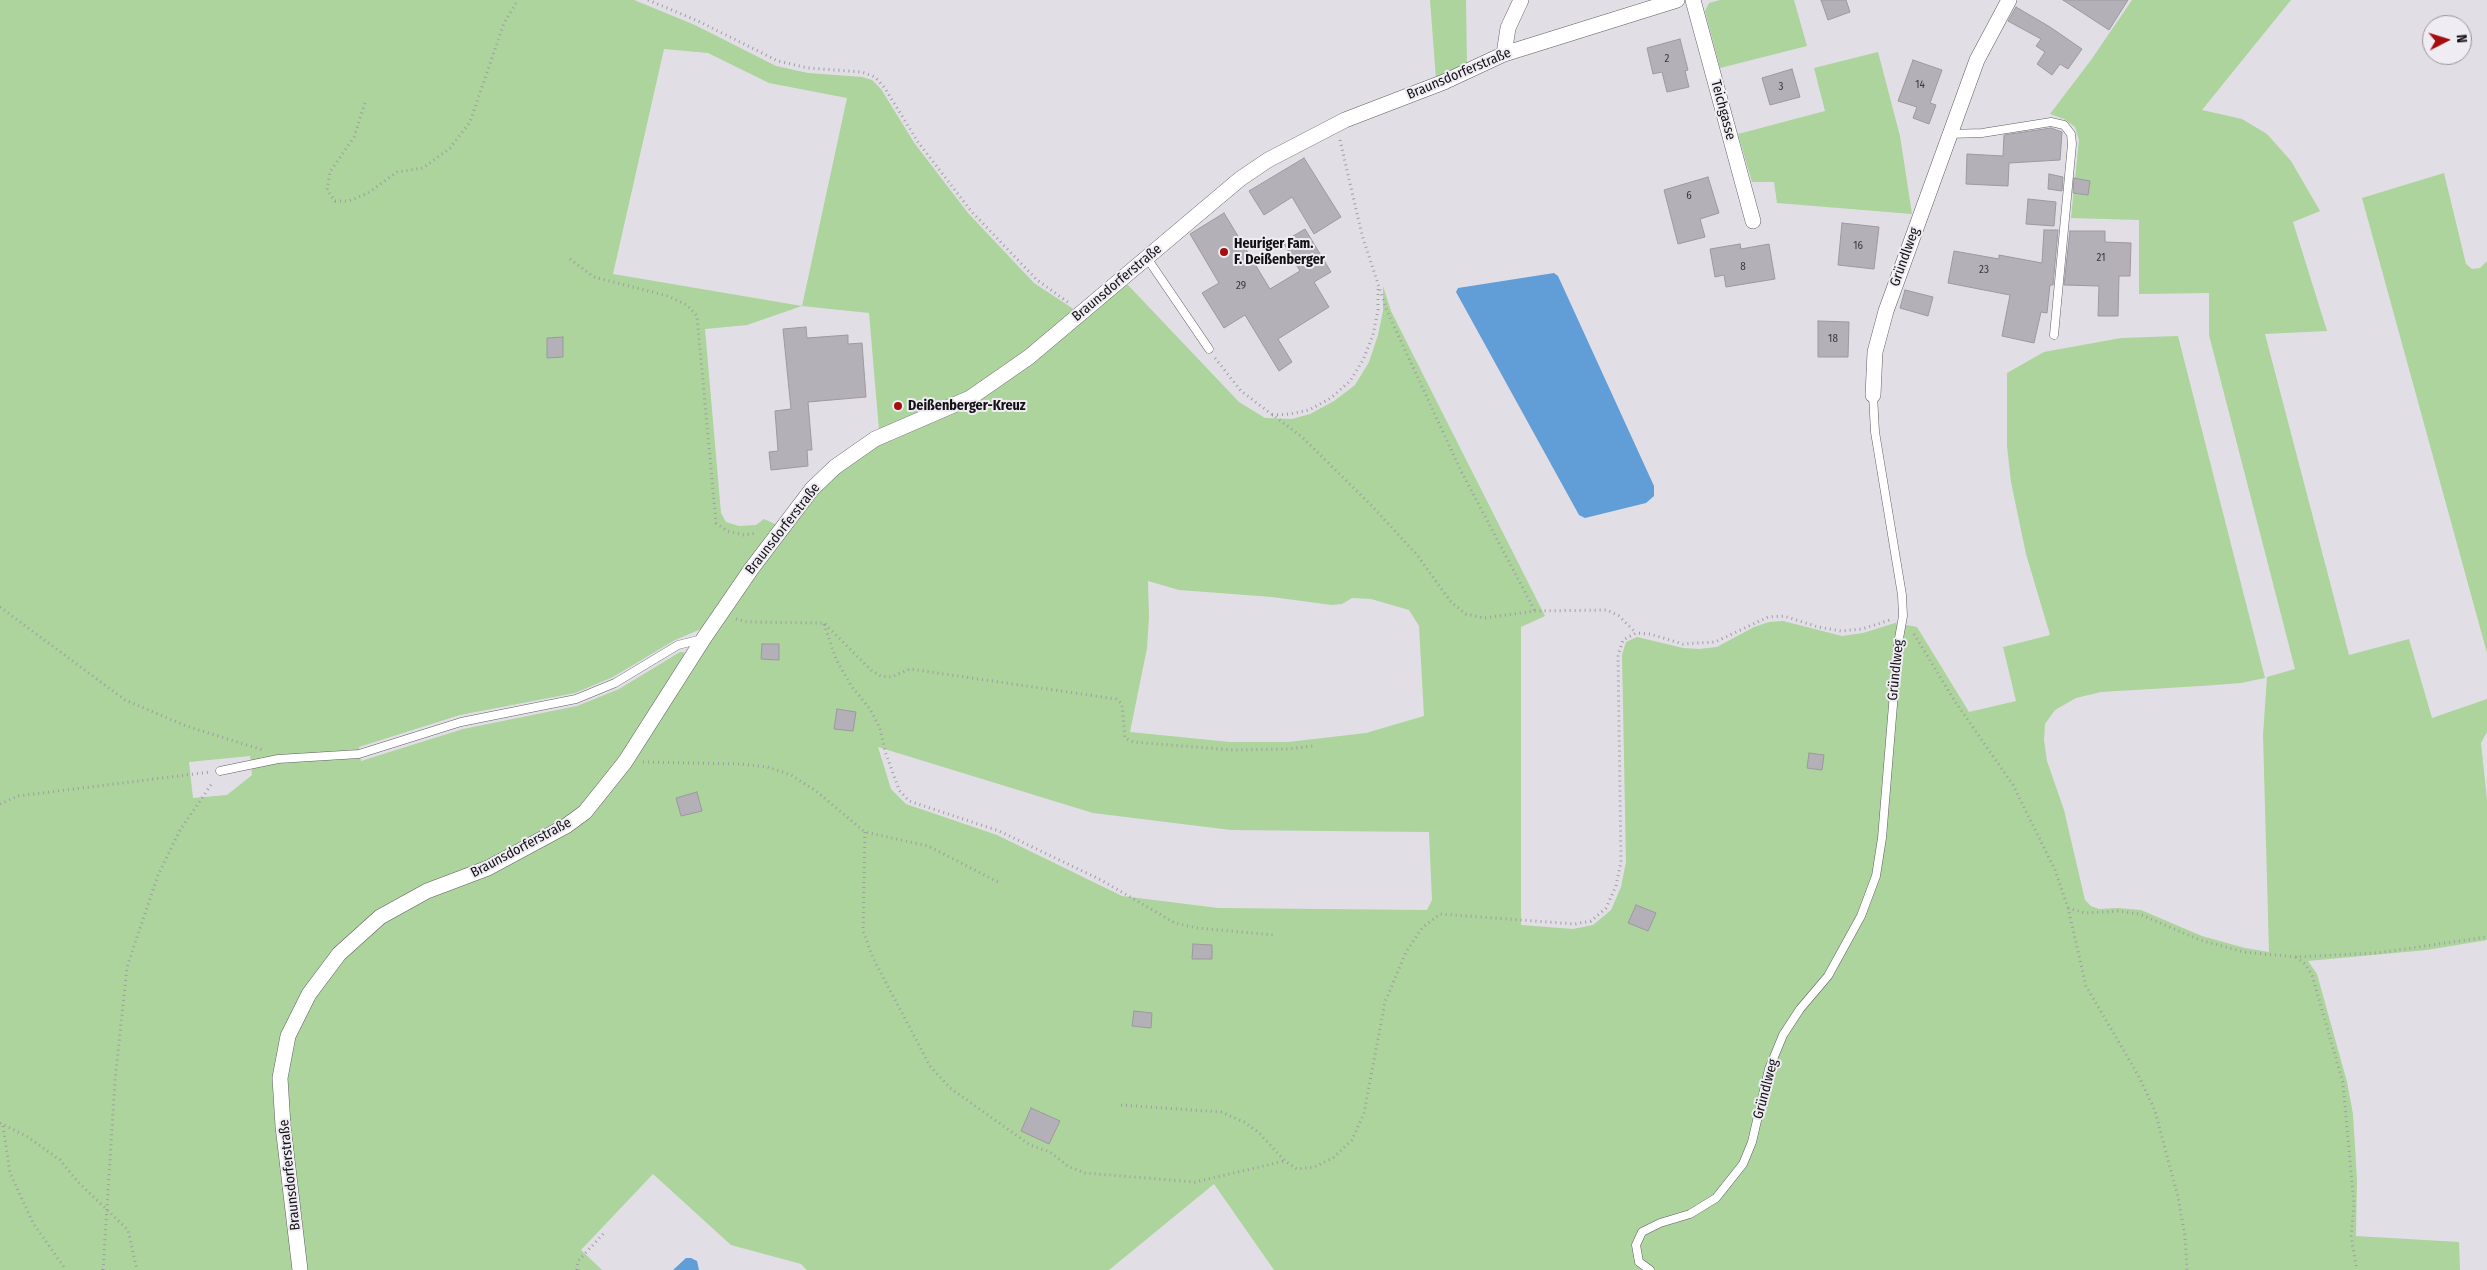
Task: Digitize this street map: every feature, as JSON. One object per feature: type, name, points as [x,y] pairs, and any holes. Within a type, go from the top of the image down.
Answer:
[{"type":"street","points":[[1504,54],[1508,28],[1521,0]]},
{"type":"street","name":"Braunsdorferstraße","points":[[300,1270],[283,1126],[280,1078],[288,1036],[309,994],[339,954],[380,917],[427,891],[488,868],[566,826],[585,812],[625,762],[704,638],[782,528],[812,489],[835,466],[875,439],[970,398],[1029,358],[1240,179],[1268,160],[1337,124],[1444,82],[1504,54],[1677,0]]},
{"type":"street","name":"Teichgasse","points":[[1693,0],[1753,221]]},
{"type":"street","name":"Gründlweg","points":[[1873,395],[1875,352],[1886,311],[1977,60],[2010,0]]},
{"type":"lane","points":[[1949,134],[1982,133],[2051,122],[2064,126],[2071,134],[2072,144],[2054,335]]},
{"type":"lane","points":[[1147,258],[1209,349]]},
{"type":"lane","name":"Gründlweg","points":[[1650,1270],[1639,1262],[1636,1245],[1642,1232],[1660,1223],[1690,1214],[1716,1198],[1743,1164],[1752,1142],[1769,1069],[1783,1035],[1800,1009],[1828,976],[1861,916],[1876,876],[1882,838],[1902,616],[1902,595],[1875,432],[1873,395]]},
{"type":"lane","points":[[220,771],[278,759],[359,754],[462,722],[576,700],[615,683],[678,645],[704,638]]},
{"type":"path","points":[[365,103],[354,137],[330,172],[327,190],[335,201],[349,201],[368,193],[397,172],[423,168],[450,148],[470,122],[504,23],[518,0]]},
{"type":"path","points":[[648,0],[698,21],[778,61],[808,68],[862,72],[875,77],[941,174],[1002,245],[1044,286],[1067,302],[1089,308]]},
{"type":"path","points":[[1337,124],[1362,235],[1387,311],[1461,471],[1535,611]]},
{"type":"path","points":[[570,258],[594,277],[668,296],[687,305],[697,316],[716,522],[726,531],[744,535],[782,528]]},
{"type":"path","points":[[1271,415],[1290,414],[1308,410],[1331,398],[1350,382],[1363,360],[1373,335],[1378,310],[1378,286]]},
{"type":"path","points":[[1209,349],[1241,391],[1302,437],[1365,498],[1417,555],[1451,602],[1466,614],[1484,618],[1535,611],[1607,610],[1619,616],[1636,633]]},
{"type":"path","points":[[0,608],[125,700],[186,726],[258,746],[278,759]]},
{"type":"path","points":[[723,610],[734,618],[747,622],[824,623],[872,671],[881,676],[891,677],[910,669],[1116,699],[1122,704],[1125,738],[1133,742],[1233,750],[1287,749],[1314,746]]},
{"type":"path","points":[[1121,1105],[1221,1112],[1244,1122],[1258,1132],[1284,1161],[1297,1169],[1314,1167],[1333,1158],[1352,1140],[1364,1113],[1385,1002],[1406,952],[1422,928],[1440,914],[1574,924],[1591,921],[1606,908],[1616,886],[1621,862],[1618,655],[1623,640],[1636,633],[1650,634],[1683,644],[1699,645],[1715,642],[1768,617],[1784,616],[1818,627],[1841,631],[1862,629],[1902,616],[1954,700],[2013,785],[2048,854],[2068,908],[2086,986],[2138,1075],[2155,1111],[2178,1197],[2185,1236],[2187,1270]]},
{"type":"path","points":[[824,623],[840,666],[852,688],[870,709],[880,728],[885,752],[899,790],[909,800],[999,831],[1101,880],[1175,923],[1197,928],[1274,935]]},
{"type":"path","points":[[625,762],[741,764],[766,767],[792,775],[816,791],[865,832],[928,846],[998,882]]},
{"type":"path","points":[[0,804],[18,796],[220,771]]},
{"type":"path","points":[[102,1270],[115,1081],[127,967],[158,875],[180,830],[220,771]]},
{"type":"path","points":[[865,832],[863,931],[873,958],[930,1066],[950,1088],[1030,1145],[1050,1152],[1069,1167],[1085,1173],[1195,1182],[1284,1161]]},
{"type":"path","points":[[2068,908],[2085,913],[2119,911],[2139,914],[2200,940],[2244,952],[2295,957],[2377,953],[2487,937]]},
{"type":"path","points":[[2295,957],[2305,964],[2312,975],[2343,1083],[2354,1205],[2351,1237],[2357,1270]]},
{"type":"path","points":[[2,1124],[28,1137],[60,1160],[78,1182],[128,1230],[137,1270]]},
{"type":"path","points":[[2,1124],[10,1173],[33,1223],[66,1270]]},
{"type":"path","points":[[577,1270],[578,1261],[605,1232]]},
{"type":"green space","points":[[0,0],[634,0],[695,25],[776,66],[808,73],[862,77],[872,80],[881,89],[915,144],[968,213],[1034,283],[1075,310],[1025,353],[967,393],[879,430],[869,313],[802,306],[747,325],[705,329],[721,513],[726,522],[739,526],[756,525],[764,519],[777,525],[701,629],[675,640],[613,677],[575,693],[460,715],[359,747],[361,761],[463,729],[577,706],[619,689],[680,652],[684,652],[685,656],[619,759],[581,806],[541,847],[631,765],[710,641],[787,532],[817,493],[840,471],[861,456],[887,441],[974,404],[1127,284],[1239,402],[1265,418],[1292,419],[1310,414],[1334,401],[1355,385],[1369,362],[1378,335],[1383,311],[1383,286],[1391,311],[1545,616],[1521,627],[1521,925],[1573,929],[1593,925],[1611,910],[1621,887],[1626,862],[1622,655],[1626,642],[1637,637],[1683,648],[1699,649],[1717,647],[1754,627],[1769,622],[1783,621],[1842,636],[1863,633],[1895,623],[1917,627],[1969,712],[2016,701],[2003,647],[2050,635],[2026,554],[2011,482],[2007,446],[2007,373],[2044,352],[2121,338],[2178,336],[2265,678],[2241,683],[2101,692],[2076,698],[2055,710],[2045,724],[2044,740],[2047,761],[2064,810],[2085,900],[2091,906],[2099,909],[2141,910],[2202,936],[2245,948],[2269,952],[2263,735],[2267,677],[2295,669],[2209,335],[2209,293],[2139,294],[2139,220],[2071,218],[2079,140],[2075,127],[2064,119],[2050,114],[2091,60],[2132,0],[2291,0],[2202,110],[2242,119],[2267,134],[2291,161],[2320,211],[2293,222],[2327,331],[2265,334],[2349,655],[2409,639],[2432,718],[2487,699],[2487,732],[2481,743],[2487,800],[2487,940],[2427,950],[2308,961],[2317,974],[2347,1082],[2353,1114],[2357,1180],[2356,1236],[2459,1242],[2460,1270],[1274,1270],[1214,1184],[1109,1270],[807,1270],[801,1264],[731,1245],[653,1174],[581,1250],[602,1270],[0,1270]],"holes":[[[664,49],[708,53],[769,83],[847,98],[802,306],[613,274]],[[1148,581],[1179,590],[1272,597],[1332,605],[1342,604],[1352,598],[1371,599],[1409,610],[1419,626],[1424,716],[1366,733],[1288,742],[1230,742],[1130,732],[1147,648],[1149,616]],[[878,747],[1093,813],[1231,830],[1429,832],[1432,900],[1427,910],[1218,908],[1122,896],[997,835],[906,804],[891,789]],[[250,756],[252,775],[227,795],[193,798],[189,762]]]},
{"type":"green space","points":[[1430,0],[1466,0],[1467,65],[1436,79]]},
{"type":"green space","points":[[1720,0],[1794,0],[1807,46],[1720,68],[1705,11],[1709,3]]},
{"type":"green space","points":[[1878,52],[1900,136],[1912,214],[1777,203],[1774,182],[1752,182],[1738,134],[1825,111],[1814,68]]},
{"type":"green space","points":[[2444,173],[2466,264],[2472,269],[2480,268],[2487,261],[2487,653],[2362,198]]},
{"type":"water","points":[[1554,273],[1558,276],[1654,486],[1654,496],[1646,503],[1585,518],[1579,515],[1456,292],[1458,288]]},
{"type":"water","points":[[686,1258],[697,1261],[699,1270],[673,1270]]},
{"type":"building","points":[[1821,0],[1846,0],[1850,12],[1828,20]]},
{"type":"building","points":[[2063,0],[2128,0],[2109,30]]},
{"type":"building","points":[[2016,7],[2082,49],[2068,69],[2060,64],[2052,75],[2037,64],[2045,52],[2036,46],[2041,39],[2008,21]]},
{"type":"building","points":[[1680,39],[1688,70],[1685,71],[1689,87],[1667,92],[1662,72],[1653,74],[1647,48]]},
{"type":"building","points":[[1913,60],[1942,70],[1930,103],[1936,105],[1929,124],[1913,118],[1917,107],[1898,101]]},
{"type":"building","points":[[1792,69],[1800,97],[1770,105],[1762,78]]},
{"type":"building","points":[[2051,128],[2062,132],[2060,160],[2009,163],[2008,186],[1966,184],[1967,154],[2003,156],[2004,135]]},
{"type":"building","points":[[1304,158],[1341,217],[1314,234],[1292,197],[1264,215],[1249,191]]},
{"type":"building","points":[[2049,174],[2063,177],[2062,191],[2048,189]]},
{"type":"building","points":[[1708,177],[1719,213],[1700,219],[1705,237],[1678,244],[1664,190]]},
{"type":"building","points":[[2074,178],[2090,181],[2088,195],[2073,193]]},
{"type":"building","points":[[2028,199],[2056,202],[2054,226],[2026,224]]},
{"type":"building","points":[[1224,213],[1270,289],[1300,271],[1283,242],[1305,229],[1331,272],[1314,282],[1329,307],[1278,339],[1292,362],[1279,371],[1245,315],[1224,328],[1202,293],[1219,283],[1190,234]]},
{"type":"building","points":[[1842,223],[1879,227],[1874,269],[1838,265]]},
{"type":"building","points":[[2044,230],[2058,230],[2053,285],[2050,285],[2047,313],[2041,312],[2034,343],[2002,336],[2010,295],[1948,283],[1954,251],[1999,259],[1999,255],[2042,263]]},
{"type":"building","points":[[2070,231],[2105,231],[2105,242],[2131,243],[2130,276],[2119,276],[2118,316],[2098,316],[2099,286],[2064,285]]},
{"type":"building","points":[[1740,244],[1741,249],[1769,244],[1775,279],[1726,287],[1724,275],[1715,277],[1710,249]]},
{"type":"building","points":[[1905,290],[1933,297],[1928,316],[1900,308]]},
{"type":"building","points":[[1818,321],[1849,322],[1848,357],[1818,357]]},
{"type":"building","points":[[806,327],[807,338],[848,335],[848,344],[862,343],[866,397],[808,402],[812,450],[807,450],[808,466],[771,470],[769,452],[778,451],[775,411],[791,409],[783,329]]},
{"type":"building","points":[[563,337],[563,357],[547,358],[547,338]]},
{"type":"building","points":[[762,644],[779,644],[779,660],[761,659]]},
{"type":"building","points":[[837,709],[856,712],[853,731],[834,729]]},
{"type":"building","points":[[1809,753],[1824,755],[1822,770],[1807,768]]},
{"type":"building","points":[[697,792],[702,811],[681,816],[676,798]]},
{"type":"building","points":[[1636,905],[1656,913],[1648,931],[1628,923]]},
{"type":"building","points":[[1193,944],[1212,945],[1212,959],[1192,959]]},
{"type":"building","points":[[1134,1011],[1152,1013],[1151,1028],[1132,1026]]},
{"type":"building","points":[[1031,1108],[1060,1121],[1049,1144],[1021,1131]]},
{"type":"place","name":"Heuriger Fam. F. Deißenberger","points":[[1224,252]]},
{"type":"place","name":"Deißenberger-Kreuz","points":[[898,406]]}]
